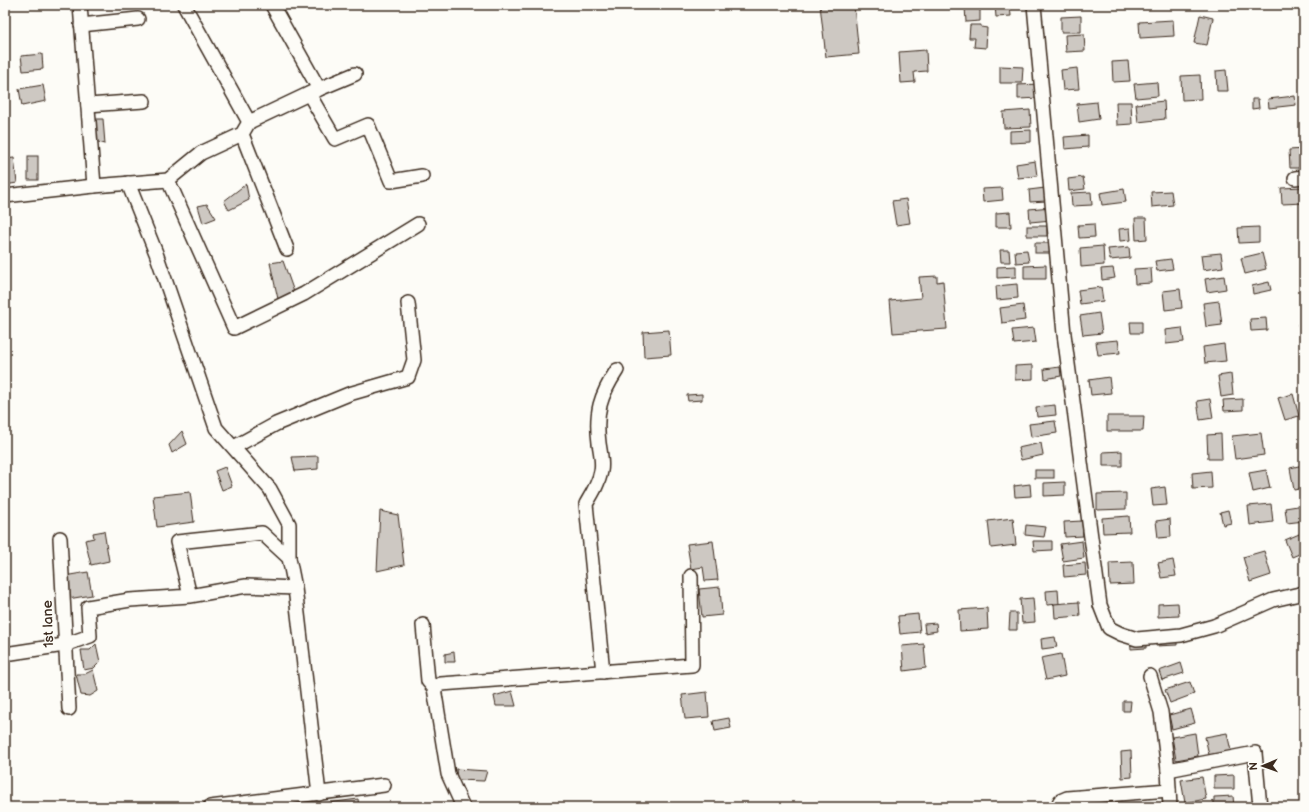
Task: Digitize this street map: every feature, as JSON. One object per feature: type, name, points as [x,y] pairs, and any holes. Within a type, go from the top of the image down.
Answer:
[{"type":"street","points":[[80,5],[94,186]]},
{"type":"street","points":[[184,5],[249,122]]},
{"type":"street","points":[[272,5],[314,91],[335,139],[368,125],[391,181],[422,176]]},
{"type":"street","points":[[1034,5],[1064,334],[1100,605],[1110,628],[1121,634],[1137,639],[1181,636],[1214,626],[1274,600],[1304,593]]},
{"type":"street","points":[[81,25],[138,19]]},
{"type":"street","points":[[5,196],[94,186],[168,180],[201,153],[242,134],[249,122],[314,91],[355,74]]},
{"type":"street","points":[[88,105],[144,101]]},
{"type":"street","points":[[242,134],[287,249]]},
{"type":"street","points":[[168,180],[234,328],[304,294],[418,224]]},
{"type":"street","points":[[128,183],[156,253],[216,428],[270,489],[289,524],[289,558],[295,588],[319,794]]},
{"type":"street","points":[[234,447],[276,424],[349,394],[408,377],[414,360],[408,303]]},
{"type":"street","points":[[603,672],[586,504],[597,484],[602,469],[597,428],[600,407],[604,390],[617,370]]},
{"type":"street","points":[[190,596],[177,542],[262,533],[289,558]]},
{"type":"street","name":"1st lane","points":[[60,538],[64,646],[69,709]]},
{"type":"street","points":[[434,688],[441,684],[692,665],[691,576]]},
{"type":"street","points":[[5,654],[64,646],[90,636],[88,607],[130,600],[190,596],[246,586],[295,588]]},
{"type":"street","points":[[423,625],[428,681],[434,688],[448,774],[463,807]]},
{"type":"street","points":[[1150,676],[1161,712],[1168,770],[1170,807]]},
{"type":"street","points":[[1168,770],[1255,753],[1260,807]]},
{"type":"street","points":[[210,807],[384,785]]},
{"type":"street","points":[[1057,807],[1060,801],[1066,798],[1169,790]]},
{"type":"building","points":[[820,5],[854,5],[859,54],[826,57]]},
{"type":"building","points":[[995,5],[1010,5],[1011,16],[996,17]]},
{"type":"building","points":[[965,7],[980,7],[980,21],[966,22]]},
{"type":"building","points":[[1200,15],[1213,18],[1207,45],[1194,43]]},
{"type":"building","points":[[1081,16],[1081,32],[1061,32],[1061,17]]},
{"type":"building","points":[[1173,20],[1174,36],[1140,38],[1139,22]]},
{"type":"building","points":[[970,25],[981,25],[981,27],[987,28],[986,48],[974,47],[975,38],[969,38]]},
{"type":"building","points":[[1084,34],[1085,51],[1066,52],[1065,35]]},
{"type":"building","points":[[926,50],[927,71],[914,72],[915,82],[901,83],[899,52]]},
{"type":"building","points":[[42,54],[43,69],[23,71],[21,56]]},
{"type":"building","points":[[1128,61],[1130,81],[1113,82],[1112,62]]},
{"type":"building","points":[[1000,66],[1023,67],[1022,83],[1000,83]]},
{"type":"building","points":[[1077,68],[1079,89],[1063,90],[1061,70]]},
{"type":"building","points":[[1226,70],[1228,91],[1217,91],[1216,71]]},
{"type":"building","points":[[1200,75],[1201,99],[1182,100],[1181,76]]},
{"type":"building","points":[[1157,82],[1158,96],[1136,98],[1134,84]]},
{"type":"building","points":[[1039,84],[1040,98],[1018,99],[1018,85]]},
{"type":"building","points":[[43,85],[46,101],[22,106],[19,89]]},
{"type":"building","points":[[1295,96],[1296,105],[1269,108],[1268,99]]},
{"type":"building","points":[[1252,99],[1258,99],[1259,108],[1252,109]]},
{"type":"building","points":[[1164,101],[1165,119],[1138,122],[1136,104]]},
{"type":"building","points":[[1097,102],[1099,119],[1079,122],[1077,104]]},
{"type":"building","points":[[1116,102],[1131,102],[1132,124],[1117,125]]},
{"type":"building","points":[[1030,110],[1031,127],[1004,128],[1003,112]]},
{"type":"building","points":[[94,119],[103,119],[105,144],[95,141]]},
{"type":"building","points":[[1031,130],[1031,142],[1010,143],[1010,131]]},
{"type":"building","points":[[1088,135],[1088,147],[1065,149],[1064,137]]},
{"type":"building","points":[[1304,149],[1304,168],[1290,168],[1289,150]]},
{"type":"building","points":[[28,156],[38,156],[38,180],[28,180]]},
{"type":"building","points":[[14,158],[17,183],[5,185],[5,159]]},
{"type":"building","points":[[1035,161],[1037,176],[1018,178],[1016,164]]},
{"type":"building","points":[[1083,177],[1085,189],[1069,191],[1068,179]]},
{"type":"building","points":[[246,184],[249,200],[229,210],[224,201]]},
{"type":"building","points":[[1304,187],[1304,203],[1282,204],[1281,188]]},
{"type":"building","points":[[1002,188],[1003,200],[983,202],[982,189]]},
{"type":"building","points":[[1045,188],[1046,201],[1030,202],[1029,190]]},
{"type":"building","points":[[1124,189],[1126,202],[1102,205],[1100,193]]},
{"type":"building","points":[[1171,191],[1173,205],[1152,207],[1151,192]]},
{"type":"building","points":[[1091,192],[1092,205],[1072,206],[1071,193]]},
{"type":"building","points":[[906,199],[910,223],[896,225],[892,201]]},
{"type":"building","points":[[207,204],[216,218],[203,223],[198,206]]},
{"type":"building","points":[[1051,207],[1052,220],[1030,222],[1029,209]]},
{"type":"building","points":[[1010,212],[1011,227],[996,227],[996,213]]},
{"type":"building","points":[[1135,218],[1146,218],[1147,239],[1136,240]]},
{"type":"building","points":[[1094,224],[1095,237],[1079,238],[1078,225]]},
{"type":"building","points":[[1027,226],[1047,226],[1047,236],[1027,236]]},
{"type":"building","points":[[1259,227],[1259,242],[1239,243],[1238,228]]},
{"type":"building","points":[[1130,228],[1131,240],[1120,241],[1119,229]]},
{"type":"building","points":[[1035,243],[1052,243],[1052,253],[1035,253]]},
{"type":"building","points":[[1103,246],[1104,265],[1081,267],[1080,248]]},
{"type":"building","points":[[1129,247],[1130,258],[1110,260],[1108,249]]},
{"type":"building","points":[[1000,250],[1009,250],[1010,262],[1001,262]]},
{"type":"building","points":[[1027,250],[1029,262],[1016,263],[1015,251]]},
{"type":"building","points":[[1221,253],[1223,267],[1203,270],[1201,255]]},
{"type":"building","points":[[1262,253],[1266,269],[1245,274],[1241,258]]},
{"type":"building","points":[[1171,259],[1173,269],[1157,271],[1155,261]]},
{"type":"building","points":[[283,261],[294,292],[278,299],[270,263]]},
{"type":"building","points":[[1046,265],[1046,279],[1024,279],[1024,266]]},
{"type":"building","points":[[1016,266],[1016,277],[997,278],[997,267]]},
{"type":"building","points":[[1113,268],[1115,278],[1102,280],[1101,269]]},
{"type":"building","points":[[1151,268],[1152,283],[1135,284],[1134,269]]},
{"type":"building","points":[[937,276],[937,282],[943,281],[947,329],[893,333],[890,301],[921,298],[919,277]]},
{"type":"building","points":[[1224,276],[1226,289],[1207,292],[1205,279]]},
{"type":"building","points":[[1269,282],[1271,290],[1253,294],[1252,286]]},
{"type":"building","points":[[1017,284],[1018,298],[997,300],[996,286]]},
{"type":"building","points":[[1101,287],[1103,301],[1080,304],[1078,290]]},
{"type":"building","points":[[1180,289],[1182,308],[1165,310],[1163,291]]},
{"type":"building","points":[[1219,301],[1222,325],[1206,327],[1203,303]]},
{"type":"building","points":[[1023,305],[1025,320],[1002,323],[1000,308]]},
{"type":"building","points":[[1099,313],[1102,333],[1083,335],[1080,316]]},
{"type":"building","points":[[1266,318],[1267,330],[1251,331],[1250,319]]},
{"type":"building","points":[[1130,322],[1142,322],[1142,333],[1131,333]]},
{"type":"building","points":[[1298,324],[1304,324],[1304,338],[1301,338]]},
{"type":"building","points":[[1034,328],[1036,342],[1014,344],[1012,330]]},
{"type":"building","points":[[1182,328],[1184,342],[1166,344],[1165,330]]},
{"type":"building","points":[[669,330],[671,355],[644,357],[643,332]]},
{"type":"building","points":[[1118,340],[1120,353],[1098,355],[1096,342]]},
{"type":"building","points":[[1224,344],[1226,361],[1205,363],[1203,347]]},
{"type":"building","points":[[1033,365],[1033,379],[1015,380],[1015,366]]},
{"type":"building","points":[[1060,367],[1061,376],[1045,379],[1044,369]]},
{"type":"building","points":[[1231,374],[1233,395],[1221,397],[1218,376]]},
{"type":"building","points":[[1109,377],[1111,393],[1091,395],[1089,380]]},
{"type":"building","points":[[702,394],[702,400],[688,401],[687,395]]},
{"type":"building","points":[[1293,394],[1299,416],[1285,420],[1278,398]]},
{"type":"building","points":[[1210,399],[1213,418],[1200,420],[1197,401]]},
{"type":"building","points":[[1243,399],[1243,410],[1224,411],[1223,400]]},
{"type":"building","points":[[1055,405],[1056,415],[1037,417],[1036,407]]},
{"type":"building","points":[[1107,416],[1144,416],[1143,431],[1107,431]]},
{"type":"building","points":[[1055,421],[1057,433],[1031,437],[1029,424]]},
{"type":"building","points":[[182,431],[187,444],[172,453],[169,445]]},
{"type":"building","points":[[1261,433],[1264,455],[1235,459],[1232,436]]},
{"type":"building","points":[[1221,434],[1222,459],[1208,459],[1207,435]]},
{"type":"building","points":[[1041,443],[1043,455],[1021,460],[1018,448]]},
{"type":"building","points":[[1122,451],[1122,466],[1103,466],[1103,452]]},
{"type":"building","points":[[318,456],[318,469],[295,471],[292,457]]},
{"type":"building","points":[[1303,465],[1304,488],[1294,490],[1290,468]]},
{"type":"building","points":[[225,467],[232,486],[222,490],[215,471]]},
{"type":"building","points":[[1035,470],[1054,470],[1054,478],[1035,478]]},
{"type":"building","points":[[1266,470],[1270,488],[1253,492],[1249,473]]},
{"type":"building","points":[[1211,471],[1212,488],[1193,489],[1192,473]]},
{"type":"building","points":[[1065,482],[1065,495],[1044,496],[1044,483]]},
{"type":"building","points":[[1030,484],[1031,496],[1015,497],[1014,486]]},
{"type":"building","points":[[1165,487],[1167,505],[1153,506],[1151,489]]},
{"type":"building","points":[[190,492],[194,522],[157,527],[153,496]]},
{"type":"building","points":[[1126,493],[1126,509],[1097,510],[1097,494]]},
{"type":"building","points":[[1271,504],[1273,522],[1250,525],[1248,506]]},
{"type":"building","points":[[1304,505],[1304,521],[1287,523],[1285,508]]},
{"type":"building","points":[[1228,510],[1231,523],[1223,525],[1220,512]]},
{"type":"building","points":[[380,511],[398,515],[404,565],[377,571]]},
{"type":"building","points":[[1129,516],[1130,532],[1103,533],[1102,518]]},
{"type":"building","points":[[1013,518],[1016,545],[991,548],[988,521]]},
{"type":"building","points":[[1170,519],[1171,537],[1158,538],[1156,521]]},
{"type":"building","points":[[1082,521],[1083,536],[1065,537],[1064,522]]},
{"type":"building","points":[[1026,525],[1046,527],[1044,537],[1025,535]]},
{"type":"building","points":[[104,531],[109,561],[91,565],[85,540],[94,538],[93,533]]},
{"type":"building","points":[[1304,532],[1304,552],[1292,557],[1285,540]]},
{"type":"building","points":[[713,541],[718,580],[705,581],[703,567],[691,569],[687,544]]},
{"type":"building","points":[[1033,541],[1052,541],[1052,550],[1034,551]]},
{"type":"building","points":[[1082,541],[1084,558],[1063,561],[1060,544]]},
{"type":"building","points":[[1264,551],[1271,575],[1250,582],[1243,557]]},
{"type":"building","points":[[1173,560],[1176,576],[1161,578],[1158,563]]},
{"type":"building","points":[[1133,562],[1134,584],[1110,585],[1109,563]]},
{"type":"building","points":[[1085,563],[1086,575],[1064,577],[1063,565]]},
{"type":"building","points":[[88,572],[92,595],[68,599],[64,576]]},
{"type":"building","points":[[720,587],[722,615],[702,617],[699,589]]},
{"type":"building","points":[[1058,590],[1059,604],[1047,605],[1046,591]]},
{"type":"building","points":[[1033,598],[1035,622],[1022,623],[1020,599]]},
{"type":"building","points":[[1079,602],[1080,616],[1055,618],[1054,604]]},
{"type":"building","points":[[1178,603],[1179,616],[1158,617],[1158,604]]},
{"type":"building","points":[[987,608],[988,629],[960,631],[959,610]]},
{"type":"building","points":[[1010,613],[1017,613],[1017,630],[1009,630]]},
{"type":"building","points":[[918,614],[920,632],[900,634],[898,616]]},
{"type":"building","points":[[936,623],[937,631],[925,633],[924,624]]},
{"type":"building","points":[[1146,635],[1146,648],[1131,649],[1130,636]]},
{"type":"building","points":[[1156,636],[1177,636],[1177,645],[1156,646]]},
{"type":"building","points":[[1055,637],[1057,647],[1042,649],[1041,639]]},
{"type":"building","points":[[96,644],[100,662],[94,668],[84,670],[81,650],[90,650]]},
{"type":"building","points":[[924,644],[926,668],[904,671],[902,646]]},
{"type":"building","points":[[454,652],[455,662],[445,662],[445,654]]},
{"type":"building","points":[[1061,654],[1065,676],[1046,680],[1041,658]]},
{"type":"building","points":[[1181,663],[1184,673],[1162,680],[1159,671]]},
{"type":"building","points":[[93,670],[98,691],[90,696],[81,695],[76,674],[85,674]]},
{"type":"building","points":[[1190,682],[1194,694],[1170,703],[1165,690]]},
{"type":"building","points":[[512,691],[516,706],[496,706],[494,696]]},
{"type":"building","points":[[707,692],[709,717],[685,719],[682,695]]},
{"type":"building","points":[[1123,701],[1131,701],[1130,711],[1123,711]]},
{"type":"building","points":[[1191,709],[1195,723],[1172,729],[1169,715]]},
{"type":"building","points":[[729,718],[731,728],[715,731],[713,721]]},
{"type":"building","points":[[1195,733],[1198,756],[1176,760],[1172,737]]},
{"type":"building","points":[[1227,733],[1231,751],[1209,755],[1205,737]]},
{"type":"building","points":[[1131,751],[1132,777],[1122,778],[1121,752]]},
{"type":"building","points":[[456,769],[487,771],[484,781],[457,780]]},
{"type":"building","points":[[1234,775],[1234,789],[1214,789],[1214,776]]},
{"type":"building","points":[[1202,777],[1206,799],[1185,803],[1181,780]]},
{"type":"building","points":[[1233,796],[1234,807],[1214,807],[1214,797]]},
{"type":"building","points":[[358,799],[359,807],[328,807],[328,803]]},
{"type":"building","points":[[1053,803],[1053,807],[1038,807],[1037,804]]},
{"type":"building","points":[[1210,805],[1210,807],[1186,807]]}]
